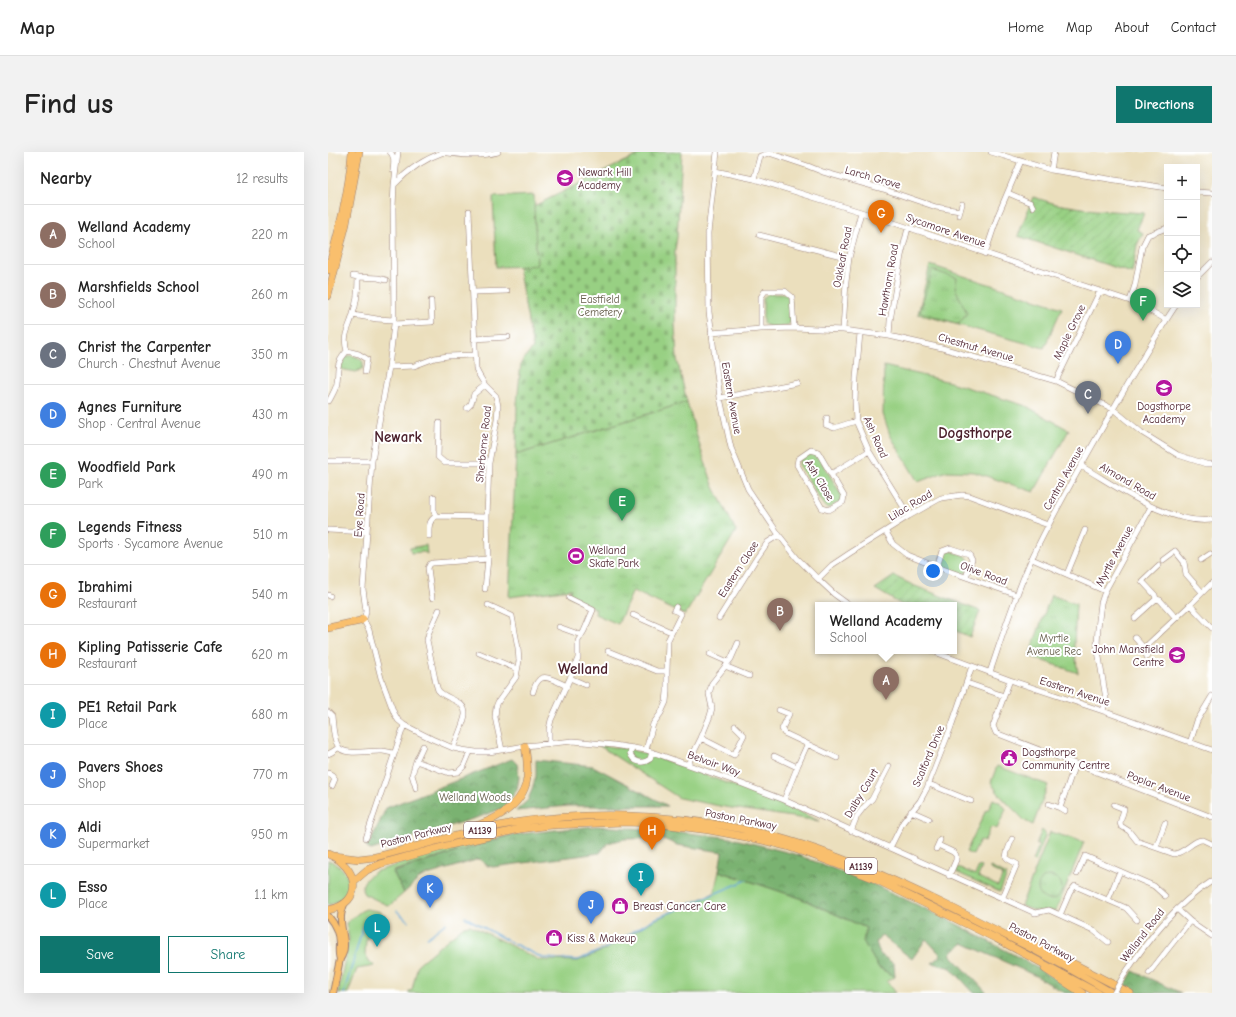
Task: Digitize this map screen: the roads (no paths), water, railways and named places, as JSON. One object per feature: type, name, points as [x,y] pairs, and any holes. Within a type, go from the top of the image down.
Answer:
[{"type":"highway","points":[[328,270],[341,222],[351,169],[352,152]]},
{"type":"highway","points":[[328,296],[346,224],[359,152]]},
{"type":"highway","points":[[328,628],[360,621],[363,618]]},
{"type":"highway","points":[[432,842],[456,832],[490,822],[510,808],[520,798],[526,783],[528,767],[525,746]]},
{"type":"highway","name":"Paston Parkway","points":[[331,855],[351,859],[368,858],[485,829],[519,822],[552,818],[624,816],[710,823],[788,840],[875,872],[1113,993]]},
{"type":"highway","name":"Paston Parkway","points":[[354,881],[367,870],[380,864],[457,843],[520,829],[594,822],[653,823],[681,826],[768,841],[818,856],[873,878],[999,936],[1098,993]]},
{"type":"highway","points":[[328,910],[344,904],[351,896],[354,881],[346,866],[331,855]]},
{"type":"highway","name":"A1139","points":[[999,936],[1082,993]]},
{"type":"highway","name":"A1139","points":[[999,936],[1027,941],[1130,993]]},
{"type":"main road","points":[[333,993],[344,944],[341,916],[344,904]]},
{"type":"main road","points":[[328,916],[334,923],[338,934],[340,959]]},
{"type":"street","name":"Eye Road","points":[[390,152],[393,158],[394,185]]},
{"type":"street","name":"Eye Road","points":[[398,152],[393,207],[394,322],[389,367],[372,461],[363,589],[366,611],[363,618],[369,630],[381,678],[390,704],[398,720],[404,725]]},
{"type":"street","points":[[394,185],[417,164],[443,152],[476,156],[498,152]]},
{"type":"street","name":"Eastern Avenue","points":[[717,152],[708,233],[708,297],[711,333],[720,398],[731,448],[748,489],[778,535],[797,558],[834,594],[845,602]]},
{"type":"street","points":[[991,152],[1050,170],[1164,188]]},
{"type":"street","points":[[1050,170],[1054,152]]},
{"type":"street","name":"Larch Grove","points":[[754,179],[760,156],[769,153],[844,179],[883,189],[936,207],[959,213],[962,204]]},
{"type":"street","points":[[985,254],[998,214],[1021,162]]},
{"type":"street","name":"Sycamore Avenue","points":[[715,171],[754,179],[861,212],[1130,301],[1166,320]]},
{"type":"street","points":[[844,179],[846,173]]},
{"type":"street","points":[[1200,192],[1212,193]]},
{"type":"street","points":[[1008,193],[1031,203],[1033,207]]},
{"type":"street","name":"Sherborne Road","points":[[469,211],[476,368],[485,384],[496,396],[498,406],[489,463],[487,517],[488,559],[485,589]]},
{"type":"street","name":"Oakleaf Road","points":[[843,330],[849,258],[861,212]]},
{"type":"street","name":"Hawthorn Road","points":[[889,336],[890,321],[901,256],[908,228]]},
{"type":"street","points":[[1130,301],[1135,285],[1142,247],[1148,235],[1164,229]]},
{"type":"street","points":[[760,236],[849,258]]},
{"type":"street","points":[[1200,273],[1211,264]]},
{"type":"street","points":[[347,351],[345,336],[353,315],[358,293],[355,276],[386,280]]},
{"type":"street","points":[[473,292],[507,291]]},
{"type":"street","points":[[761,329],[761,297],[765,291],[785,291],[792,297],[794,328]]},
{"type":"street","name":"Maple Grove","points":[[1056,381],[1100,291]]},
{"type":"street","points":[[353,315],[394,322],[432,322],[431,301]]},
{"type":"street","name":"Central Avenue","points":[[990,672],[1016,595],[1048,525],[1113,409],[1174,308]]},
{"type":"street","name":"Chestnut Avenue","points":[[711,333],[794,328],[843,330],[889,336],[942,348],[1056,381],[1113,409],[1141,432],[1178,456],[1206,464],[1212,464]]},
{"type":"street","name":"Ash Road","points":[[860,333],[856,378],[856,421],[869,451],[908,516]]},
{"type":"street","points":[[474,339],[508,337]]},
{"type":"street","points":[[347,351],[359,354],[367,359],[374,357]]},
{"type":"street","points":[[329,401],[337,385],[338,364],[340,358],[347,351]]},
{"type":"street","points":[[389,367],[414,366],[435,358],[448,356],[475,355]]},
{"type":"street","points":[[365,372],[367,359]]},
{"type":"street","points":[[720,398],[796,383]]},
{"type":"street","points":[[467,408],[471,404],[474,394],[485,384]]},
{"type":"street","points":[[827,418],[826,425],[834,428],[856,421]]},
{"type":"street","points":[[439,423],[438,457],[445,463],[489,463]]},
{"type":"street","name":"Ash Close","points":[[811,450],[818,452],[831,474],[844,496],[843,502],[829,510],[822,508],[797,465],[798,459],[811,450]]},
{"type":"street","name":"Ash Close","points":[[831,474],[869,451]]},
{"type":"street","points":[[328,461],[372,461]]},
{"type":"street","name":"Almond Road","points":[[1081,466],[1152,507],[1183,518],[1212,520]]},
{"type":"street","name":"Lilac Road","points":[[818,579],[832,565],[850,553],[886,532],[908,516],[941,498],[962,495],[970,496],[1048,525]]},
{"type":"street","points":[[434,497],[434,512],[436,516]]},
{"type":"street","name":"Myrtle Avenue","points":[[1103,711],[1106,699],[1097,645],[1101,603],[1105,591],[1152,507]]},
{"type":"street","points":[[429,536],[428,526],[436,516],[487,517]]},
{"type":"street","points":[[328,530],[367,532]]},
{"type":"street","points":[[1067,574],[1085,530]]},
{"type":"street","name":"Olive Road","points":[[886,532],[894,544],[903,553],[966,578],[1016,595]]},
{"type":"street","name":"Eastern Close","points":[[719,618],[768,542],[778,535]]},
{"type":"street","points":[[937,567],[942,551],[950,548],[968,554],[972,560],[966,578]]},
{"type":"street","points":[[1163,560],[1175,551],[1184,562],[1186,574],[1202,592]]},
{"type":"street","points":[[1201,560],[1209,553]]},
{"type":"street","points":[[432,598],[428,568],[430,564],[488,559]]},
{"type":"street","points":[[1032,559],[1105,591]]},
{"type":"street","points":[[1159,565],[1142,581],[1156,599],[1160,600],[1176,618]]},
{"type":"street","points":[[1144,648],[1212,583]]},
{"type":"street","points":[[549,743],[549,729],[551,720],[578,658],[578,641],[594,610],[569,598]]},
{"type":"street","points":[[1135,618],[1156,599]]},
{"type":"street","points":[[488,605],[512,616],[518,648],[519,661],[516,677],[496,707],[496,717],[502,750]]},
{"type":"street","points":[[1190,605],[1212,628]]},
{"type":"street","points":[[646,750],[653,724],[661,713],[666,702],[668,692],[668,640],[681,614],[674,610],[676,607]]},
{"type":"street","points":[[439,610],[427,640],[436,684],[438,690],[444,695],[460,703],[465,714],[453,748]]},
{"type":"street","points":[[633,615],[671,632]]},
{"type":"street","points":[[560,627],[581,636]]},
{"type":"street","points":[[1134,638],[1144,648],[1147,657]]},
{"type":"street","points":[[688,764],[701,738],[712,710],[709,694],[712,682],[731,659],[738,643]]},
{"type":"street","points":[[608,651],[657,671],[667,671]]},
{"type":"street","points":[[479,653],[517,669]]},
{"type":"street","points":[[710,654],[748,676]]},
{"type":"street","name":"Eastern Avenue","points":[[940,654],[1010,680],[1212,750]]},
{"type":"street","name":"Scalford Drive","points":[[890,848],[903,822],[920,801],[929,784],[972,666]]},
{"type":"street","points":[[532,692],[538,681],[541,678],[546,677],[567,686]]},
{"type":"street","points":[[570,678],[586,685]]},
{"type":"street","name":"Poplar Avenue","points":[[1010,680],[993,726],[996,733],[1212,817]]},
{"type":"street","points":[[966,683],[1004,696]]},
{"type":"street","points":[[1190,743],[1197,722],[1212,696]]},
{"type":"street","points":[[779,710],[789,714],[782,729],[784,734],[838,758]]},
{"type":"street","points":[[328,712],[332,716],[334,737],[338,748],[343,752],[382,751],[394,753]]},
{"type":"street","points":[[366,838],[370,832],[404,725]]},
{"type":"street","name":"Belvoir Way","points":[[404,725],[453,748],[470,752],[489,752],[525,746],[575,741],[646,750],[784,800],[949,876],[1035,913],[1049,910],[1093,930],[1108,942]]},
{"type":"street","points":[[701,738],[734,755],[744,734],[735,726]]},
{"type":"street","points":[[784,800],[807,745]]},
{"type":"street","points":[[416,788],[412,775],[416,761],[423,746]]},
{"type":"street","points":[[328,754],[338,748]]},
{"type":"street","points":[[633,748],[630,753],[632,758],[643,762],[650,759],[652,752]]},
{"type":"street","points":[[416,761],[449,773],[458,772],[464,766],[470,752]]},
{"type":"street","points":[[774,756],[797,767]]},
{"type":"street","points":[[1060,808],[1075,764]]},
{"type":"street","name":"Dalby Court","points":[[851,831],[857,816],[872,799],[889,766]]},
{"type":"street","points":[[328,774],[332,775],[335,779],[332,786]]},
{"type":"street","points":[[929,784],[971,801]]},
{"type":"street","points":[[1049,804],[1065,811]]},
{"type":"street","points":[[1114,805],[1124,809],[1119,827],[1128,831],[1137,841],[1174,854],[1180,853],[1198,841],[1203,840],[1212,844]]},
{"type":"street","points":[[911,811],[929,819]]},
{"type":"street","points":[[1156,847],[1165,823]]},
{"type":"street","points":[[1002,899],[1017,864],[1006,857],[1012,838]]},
{"type":"street","points":[[940,840],[937,847],[953,852],[956,855],[956,860],[949,876]]},
{"type":"street","points":[[1077,874],[1085,856],[1154,886],[1165,896]]},
{"type":"street","points":[[1108,900],[1120,870]]},
{"type":"street","name":"Welland Road","points":[[1113,993],[1124,974],[1154,933],[1177,909],[1212,881]]},
{"type":"street","points":[[1060,915],[1070,892],[1075,886],[1126,908],[1137,920]]},
{"type":"street","points":[[1177,909],[1190,921],[1212,936]]},
{"type":"street","points":[[1149,973],[1190,921]]},
{"type":"waterway","points":[[465,917],[508,941],[543,958],[578,960],[606,948],[652,920],[747,880]]},
{"type":"waterway","points":[[397,911],[409,922]]},
{"type":"waterway","points":[[344,993],[366,917]]},
{"type":"waterway","points":[[427,938],[446,923]]},
{"type":"place","name":"Newark Hill Academy","points":[[565,178]]},
{"type":"place","name":"Ibrahimi","points":[[881,233]]},
{"type":"place","name":"Legends Fitness","points":[[1143,321]]},
{"type":"place","name":"Agnes Furniture","points":[[1118,364]]},
{"type":"place","name":"Dogsthorpe Academy","points":[[1164,388]]},
{"type":"place","name":"Christ the Carpenter","points":[[1088,414]]},
{"type":"place","name":"Woodfield Park","points":[[622,521]]},
{"type":"place","name":"Welland Skate Park","points":[[576,556]]},
{"type":"place","name":"Marshfields School","points":[[780,631]]},
{"type":"place","name":"John Mansfield Centre","points":[[1177,655]]},
{"type":"place","name":"Welland Academy","points":[[886,700]]},
{"type":"place","name":"Dogsthorpe Community Centre","points":[[1009,758]]},
{"type":"place","name":"Kipling Patisserie Cafe","points":[[652,850]]},
{"type":"place","name":"PE1 Retail Park","points":[[641,896]]},
{"type":"place","name":"Breast Cancer Care","points":[[620,906]]},
{"type":"place","name":"Aldi","points":[[430,908]]},
{"type":"place","name":"Pavers Shoes","points":[[591,924]]},
{"type":"place","name":"Kiss & Makeup","points":[[554,938]]},
{"type":"place","name":"Esso","points":[[377,947]]},
{"type":"district","name":"Dogsthorpe","points":[[975,433]]},
{"type":"district","name":"Newark","points":[[398,437]]},
{"type":"district","name":"Welland","points":[[583,669]]},
{"type":"park label","name":"Eastfield Cemetery","points":[[600,305]]},
{"type":"park label","name":"Myrtle Avenue Rec","points":[[1054,644]]},
{"type":"park label","name":"Welland Woods","points":[[475,797]]}]
